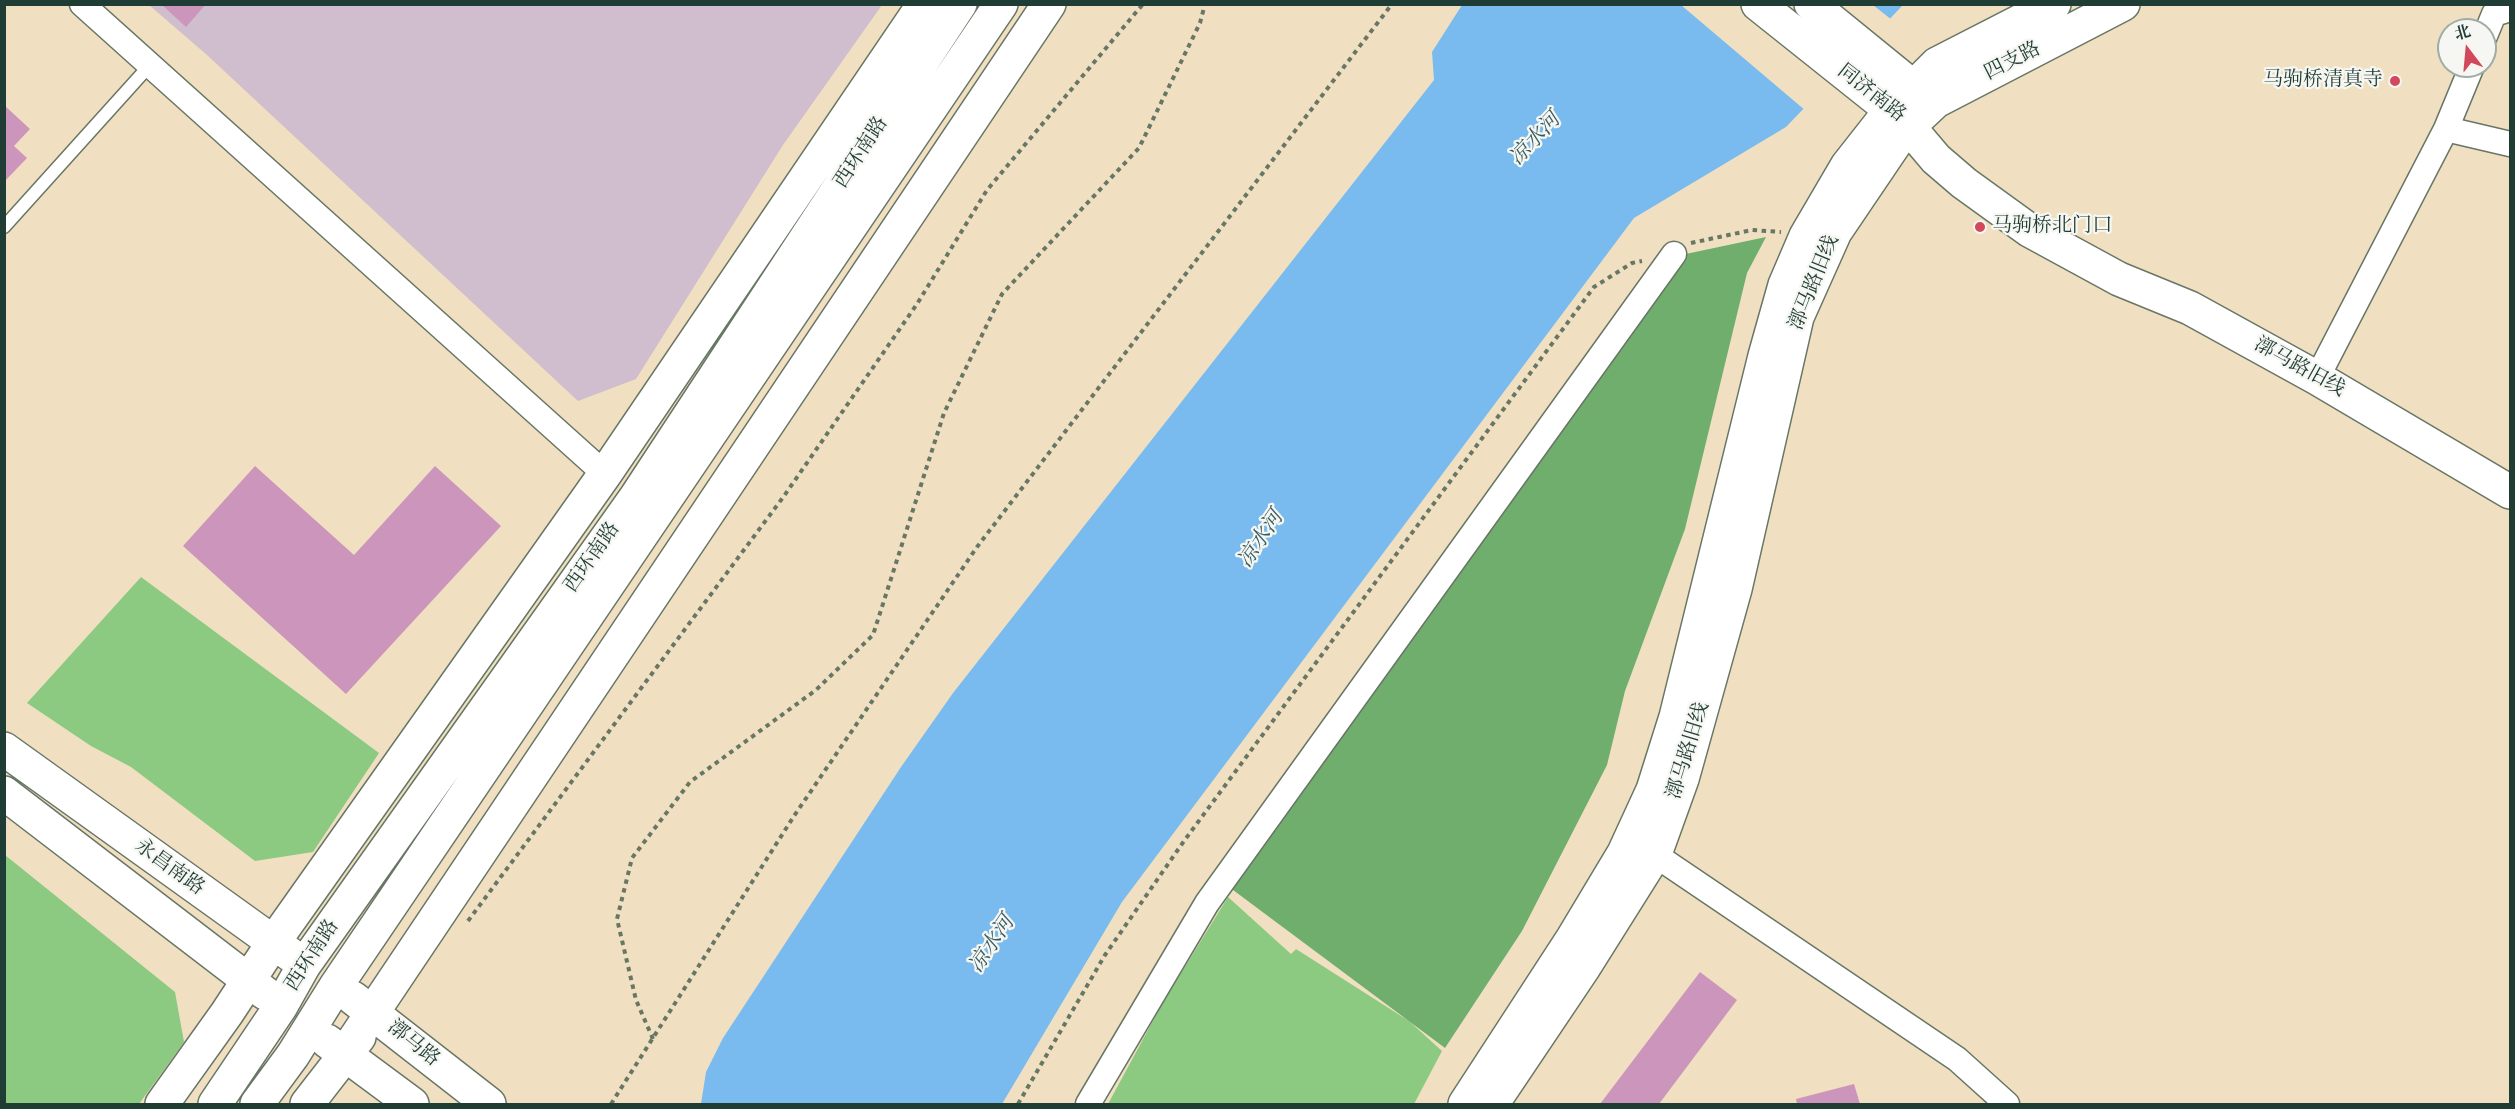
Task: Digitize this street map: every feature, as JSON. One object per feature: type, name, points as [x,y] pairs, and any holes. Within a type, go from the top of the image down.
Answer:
[{"type":"main road","points":[[162,1104],[227,1013],[273,943],[605,474],[924,4]]},
{"type":"main road","name":"西环南路","points":[[215,1104],[281,1006],[304,965],[636,497],[960,4]]},
{"type":"main road","name":"西环南路","points":[[258,1104],[1001,4]]},
{"type":"main road","points":[[307,1104],[374,1013],[1049,4]]},
{"type":"main road","name":"同济南路","points":[[1758,4],[1888,109],[1913,87],[1811,4]]},
{"type":"main road","name":"四支路","points":[[1913,87],[1937,64],[2054,4]]},
{"type":"main road","name":"四支路","points":[[1888,109],[1936,101],[2123,4]]},
{"type":"main road","name":"漷马路旧线","points":[[1492,1104],[1584,967],[1644,847],[1682,779],[1735,589],[1797,317],[1888,109],[1936,159],[1964,183],[2029,230],[2119,279],[2190,308],[2317,378],[2511,492]]},
{"type":"main road","points":[[771,231],[850,171]]},
{"type":"main road","points":[[450,694],[537,636]]},
{"type":"main road","name":"永昌南路","points":[[4,749],[336,986]]},
{"type":"main road","name":"永昌南路","points":[[4,793],[310,1028]]},
{"type":"main road","name":"漷马路旧线","points":[[1466,1104],[1573,938],[1644,847]]},
{"type":"main road","name":"漷马路","points":[[336,986],[374,1013],[489,1104]]},
{"type":"main road","points":[[310,1028],[412,1104]]},
{"type":"street","points":[[82,4],[605,474]]},
{"type":"street","points":[[2492,18],[2494,14],[2511,9]]},
{"type":"street","points":[[2317,378],[2446,129],[2467,78]]},
{"type":"street","points":[[2446,129],[2511,144]]},
{"type":"street","points":[[1088,1104],[1207,903],[1674,254]]},
{"type":"street","points":[[1644,847],[1958,1059],[2007,1104]]},
{"type":"lane","points":[[4,227],[150,65]]},
{"type":"path","points":[[464,925],[784,496],[917,304],[987,190],[1143,4]]},
{"type":"path","points":[[653,1039],[636,1000],[617,919],[632,858],[690,782],[816,690],[873,635],[944,413],[1002,294],[1139,148],[1200,23],[1205,4]]},
{"type":"path","points":[[611,1104],[794,816],[977,547],[1392,4]]},
{"type":"path","points":[[1018,1104],[1105,955],[1184,841],[1594,287],[1632,263],[1674,254],[1684,245],[1752,230],[1784,232]]},
{"type":"shaded area","points":[[149,5],[882,5],[783,145],[636,379],[578,401],[207,55]]},
{"type":"green space","points":[[1766,237],[1747,273],[1685,529],[1625,691],[1607,765],[1522,931],[1445,1048],[1229,887],[1681,255]]},
{"type":"green space","points":[[141,577],[379,753],[313,852],[255,861],[131,767],[91,746],[27,703]]},
{"type":"green space","points":[[5,855],[175,992],[184,1042],[139,1104],[5,1104]]},
{"type":"green space","points":[[1228,897],[1291,954],[1296,949],[1409,1021],[1442,1051],[1414,1104],[1108,1104],[1162,1004]]},
{"type":"water","name":"凉水河","points":[[1462,5],[1903,5],[1786,127],[1634,218],[1122,902],[1002,1104],[701,1104],[706,1072],[723,1038],[901,767],[953,693],[1434,80],[1432,52]]},
{"type":"pier","points":[[1681,5],[1873,5],[1892,20],[1806,111]]},
{"type":"building","points":[[161,4],[206,4],[186,27]]},
{"type":"building","points":[[4,105],[30,129],[14,146],[27,158],[4,182]]},
{"type":"building","points":[[255,466],[354,555],[435,466],[501,526],[346,694],[183,546]]},
{"type":"building","points":[[1700,972],[1737,1000],[1659,1104],[1600,1104]]},
{"type":"building","points":[[1854,1084],[1860,1104],[1797,1104],[1796,1099]]},
{"type":"place","name":"马驹桥清真寺","points":[[2395,81]]},
{"type":"place","name":"马驹桥北门口","points":[[1980,227]]}]
